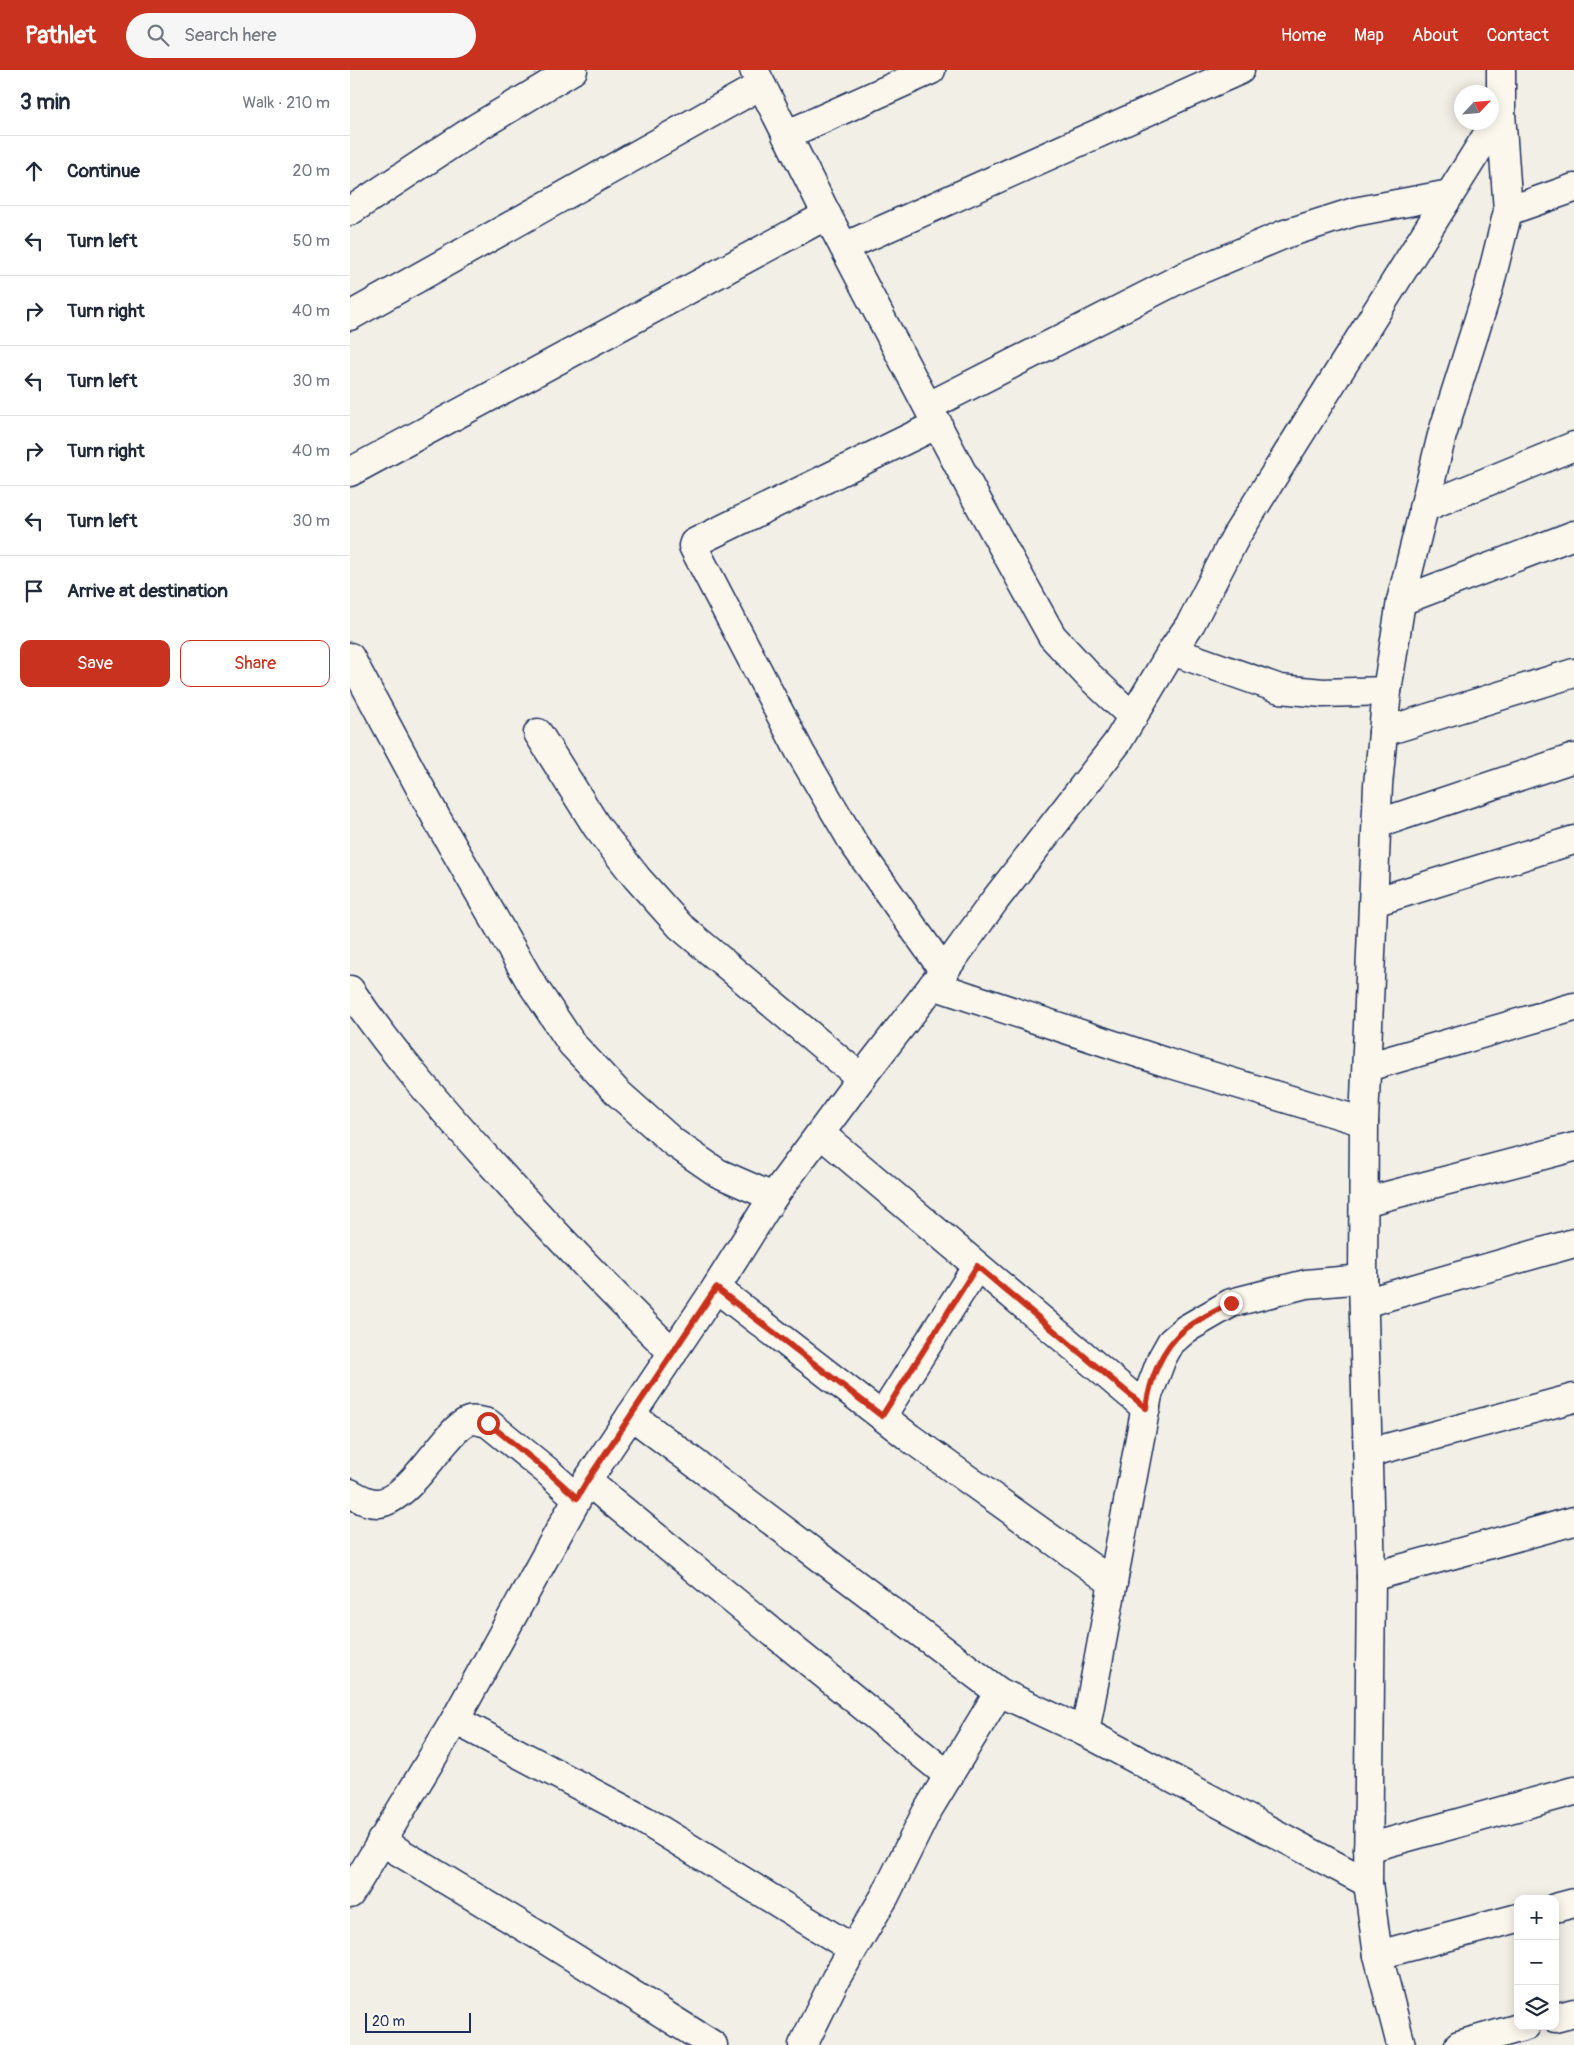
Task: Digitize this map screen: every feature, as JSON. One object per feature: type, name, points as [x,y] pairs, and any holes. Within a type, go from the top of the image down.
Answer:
[{"type":"street","points":[[350,211],[476,128],[572,70]]},
{"type":"street","points":[[786,134],[931,70]]},
{"type":"street","points":[[844,247],[1240,70]]},
{"type":"street","points":[[1392,2038],[1368,1883],[1371,1577],[1363,1291],[1364,1122],[1377,824],[1387,691],[1401,601],[1442,435],[1489,287],[1508,211],[1501,113],[1501,70]]},
{"type":"street","points":[[350,316],[758,78],[827,215],[973,493],[1052,636],[1075,663],[1134,717]]},
{"type":"street","points":[[350,1894],[455,1720],[582,1490],[716,1288],[773,1197],[1134,717],[1172,651],[1191,623],[1236,536],[1501,113]]},
{"type":"street","points":[[1508,211],[1574,188]]},
{"type":"street","points":[[1364,1122],[1168,1063],[939,978],[849,835],[800,752],[693,546],[694,543],[933,415],[1185,276],[1285,234],[1354,212],[1450,194]]},
{"type":"street","points":[[350,472],[827,215]]},
{"type":"street","points":[[1423,508],[1574,446]]},
{"type":"street","points":[[1401,601],[1574,535]]},
{"type":"street","points":[[1172,651],[1280,689],[1323,693],[1387,691]]},
{"type":"street","points":[[350,657],[438,821],[525,972],[572,1044],[618,1093],[673,1142],[718,1173],[773,1197]]},
{"type":"street","points":[[1383,732],[1574,673]]},
{"type":"street","points":[[538,733],[596,827],[637,878],[680,926],[861,1078]]},
{"type":"street","points":[[1377,824],[1574,758]]},
{"type":"street","points":[[1374,902],[1574,840]]},
{"type":"street","points":[[350,990],[408,1070],[466,1136],[533,1211],[672,1352]]},
{"type":"street","points":[[1367,1067],[1574,1007]]},
{"type":"street","points":[[821,1134],[1146,1408]]},
{"type":"street","points":[[1364,1202],[1574,1146]]},
{"type":"street","points":[[1085,1732],[1148,1395],[1162,1358],[1171,1342],[1186,1329],[1231,1303],[1306,1284],[1363,1291],[1574,1243]]},
{"type":"street","points":[[882,1416],[977,1266]]},
{"type":"street","points":[[716,1288],[882,1416],[1113,1584]]},
{"type":"street","points":[[1368,1453],[1574,1398]]},
{"type":"street","points":[[631,1415],[999,1692],[1085,1732],[1368,1883]]},
{"type":"street","points":[[350,1493],[367,1502],[377,1503],[386,1501],[401,1492],[456,1430],[469,1421],[488,1423],[546,1470],[582,1490],[948,1776]]},
{"type":"street","points":[[1371,1577],[1574,1522]]},
{"type":"street","points":[[803,2045],[836,1978],[884,1896],[926,1813],[999,1692]]},
{"type":"street","points":[[455,1720],[644,1820],[853,1949]]},
{"type":"street","points":[[1368,1848],[1574,1792]]},
{"type":"street","points":[[381,1840],[541,1937],[713,2045]]},
{"type":"street","points":[[1559,1907],[1574,1903]]},
{"type":"street","points":[[1378,1955],[1514,1919]]},
{"type":"street","points":[[1559,2017],[1574,2013]]},
{"type":"street","points":[[1459,2045],[1514,2029]]},
{"type":"route","points":[[488,1423],[577,1498],[716,1288],[882,1416],[977,1266],[1146,1408],[1148,1395],[1162,1358],[1171,1342],[1186,1329],[1231,1303]]}]
